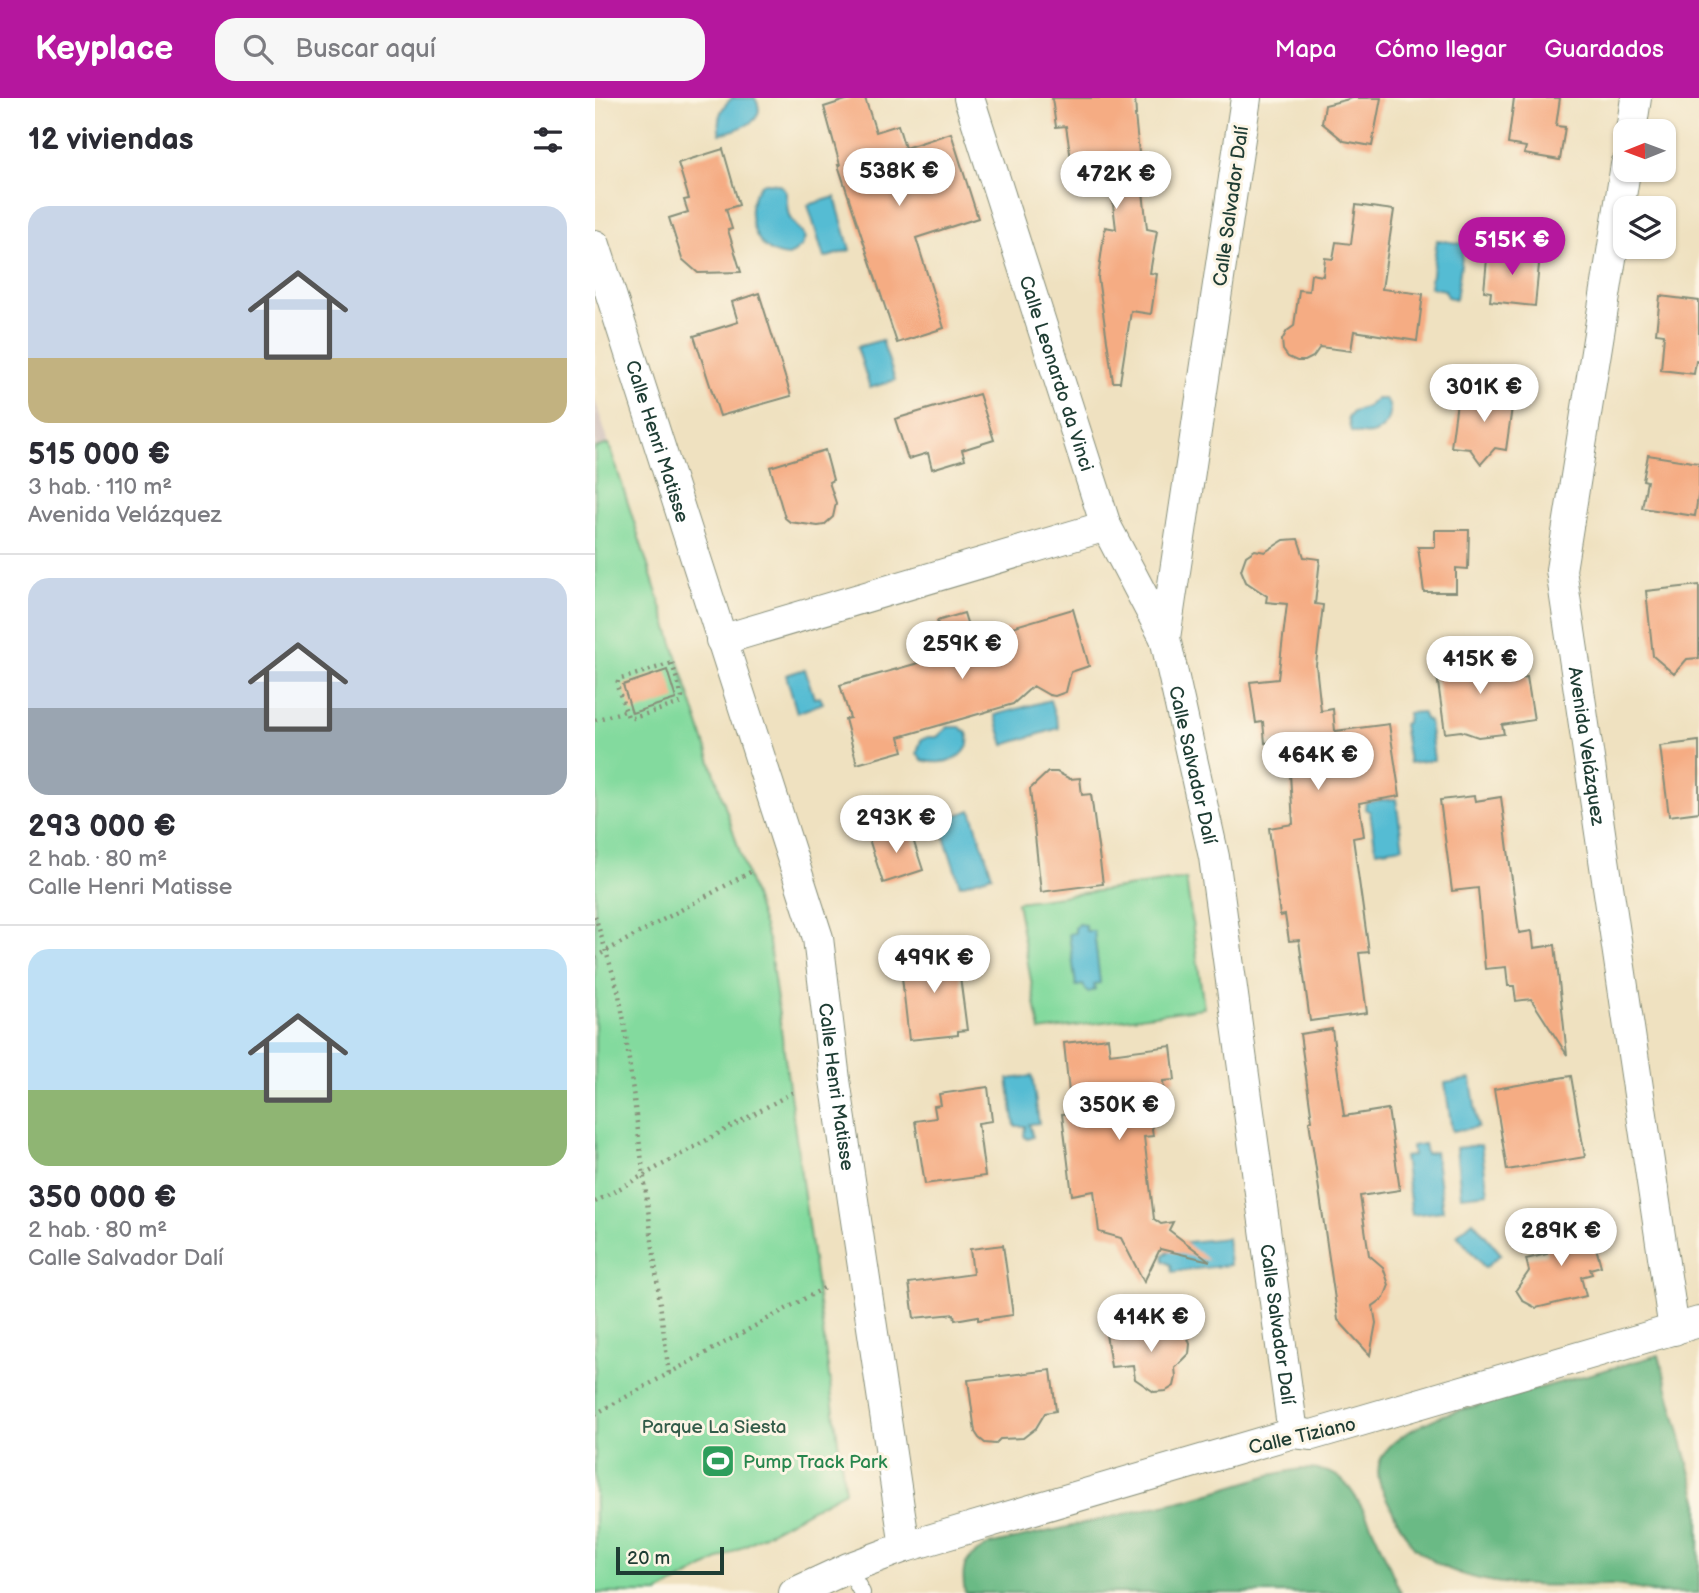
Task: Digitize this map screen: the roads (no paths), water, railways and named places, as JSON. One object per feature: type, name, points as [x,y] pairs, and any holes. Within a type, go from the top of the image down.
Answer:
[{"type":"street","name":"Calle Leonardo da Vinci","points":[[969,98],[1106,526],[1165,638]]},
{"type":"street","name":"Calle Salvador Dalí","points":[[1246,98],[1165,638],[1214,857],[1293,1433]]},
{"type":"street","points":[[1633,119],[1636,98]]},
{"type":"street","name":"Avenida Velázquez","points":[[1623,182],[1561,569],[1686,1326]]},
{"type":"street","name":"Calle Henri Matisse","points":[[595,245],[818,938],[835,1080],[905,1548]]},
{"type":"street","points":[[720,640],[1106,526]]},
{"type":"street","name":"Calle Tiziano","points":[[794,1593],[855,1581],[905,1548],[1293,1433],[1312,1436],[1686,1326]]},
{"type":"water","points":[[732,98],[755,98],[759,107],[758,113],[749,124],[720,134],[720,114]]},
{"type":"water","points":[[763,183],[774,183],[784,189],[790,218],[805,237],[802,246],[789,256],[776,254],[765,247],[753,226],[752,202]]},
{"type":"water","points":[[835,197],[850,250],[824,258],[808,205]]},
{"type":"water","points":[[1437,240],[1464,244],[1456,299],[1447,297],[1445,290],[1430,287]]},
{"type":"water","points":[[882,340],[895,380],[870,388],[857,347]]},
{"type":"water","points":[[1376,399],[1385,399],[1390,408],[1384,427],[1372,434],[1351,432],[1348,418],[1353,412],[1367,407]]},
{"type":"water","points":[[805,669],[814,698],[820,697],[823,703],[797,713],[786,675]]},
{"type":"water","points":[[1050,700],[1059,728],[1004,745],[995,715]]},
{"type":"water","points":[[1422,712],[1429,721],[1434,760],[1409,763],[1403,724],[1407,722],[1408,713]]},
{"type":"water","points":[[948,727],[960,727],[967,733],[966,749],[947,761],[922,760],[917,753],[921,740],[937,737]]},
{"type":"water","points":[[1396,799],[1403,847],[1376,851],[1370,812],[1365,809],[1366,801]]},
{"type":"water","points":[[971,810],[992,875],[960,885],[939,821]]},
{"type":"water","points":[[1079,924],[1085,925],[1086,931],[1094,931],[1100,983],[1094,984],[1095,989],[1088,993],[1083,985],[1076,986],[1069,934],[1075,933]]},
{"type":"water","points":[[1032,1076],[1039,1123],[1029,1124],[1033,1137],[1027,1139],[1024,1136],[1025,1126],[1015,1126],[1008,1079]]},
{"type":"water","points":[[1471,1079],[1478,1127],[1452,1131],[1445,1083]]},
{"type":"water","points":[[1424,1144],[1426,1154],[1435,1152],[1443,1211],[1412,1215],[1404,1157],[1413,1156],[1412,1146]]},
{"type":"water","points":[[1481,1145],[1488,1193],[1461,1196],[1456,1148]]},
{"type":"water","points":[[1473,1221],[1501,1254],[1485,1268],[1457,1235]]},
{"type":"water","points":[[1227,1238],[1230,1265],[1172,1272],[1171,1265],[1164,1261],[1163,1256],[1170,1250],[1169,1244]]},
{"type":"place","name":"Pump Track Park","points":[[718,1461]]},
{"type":"park label","name":"Parque La Siesta","points":[[714,1426]]}]
